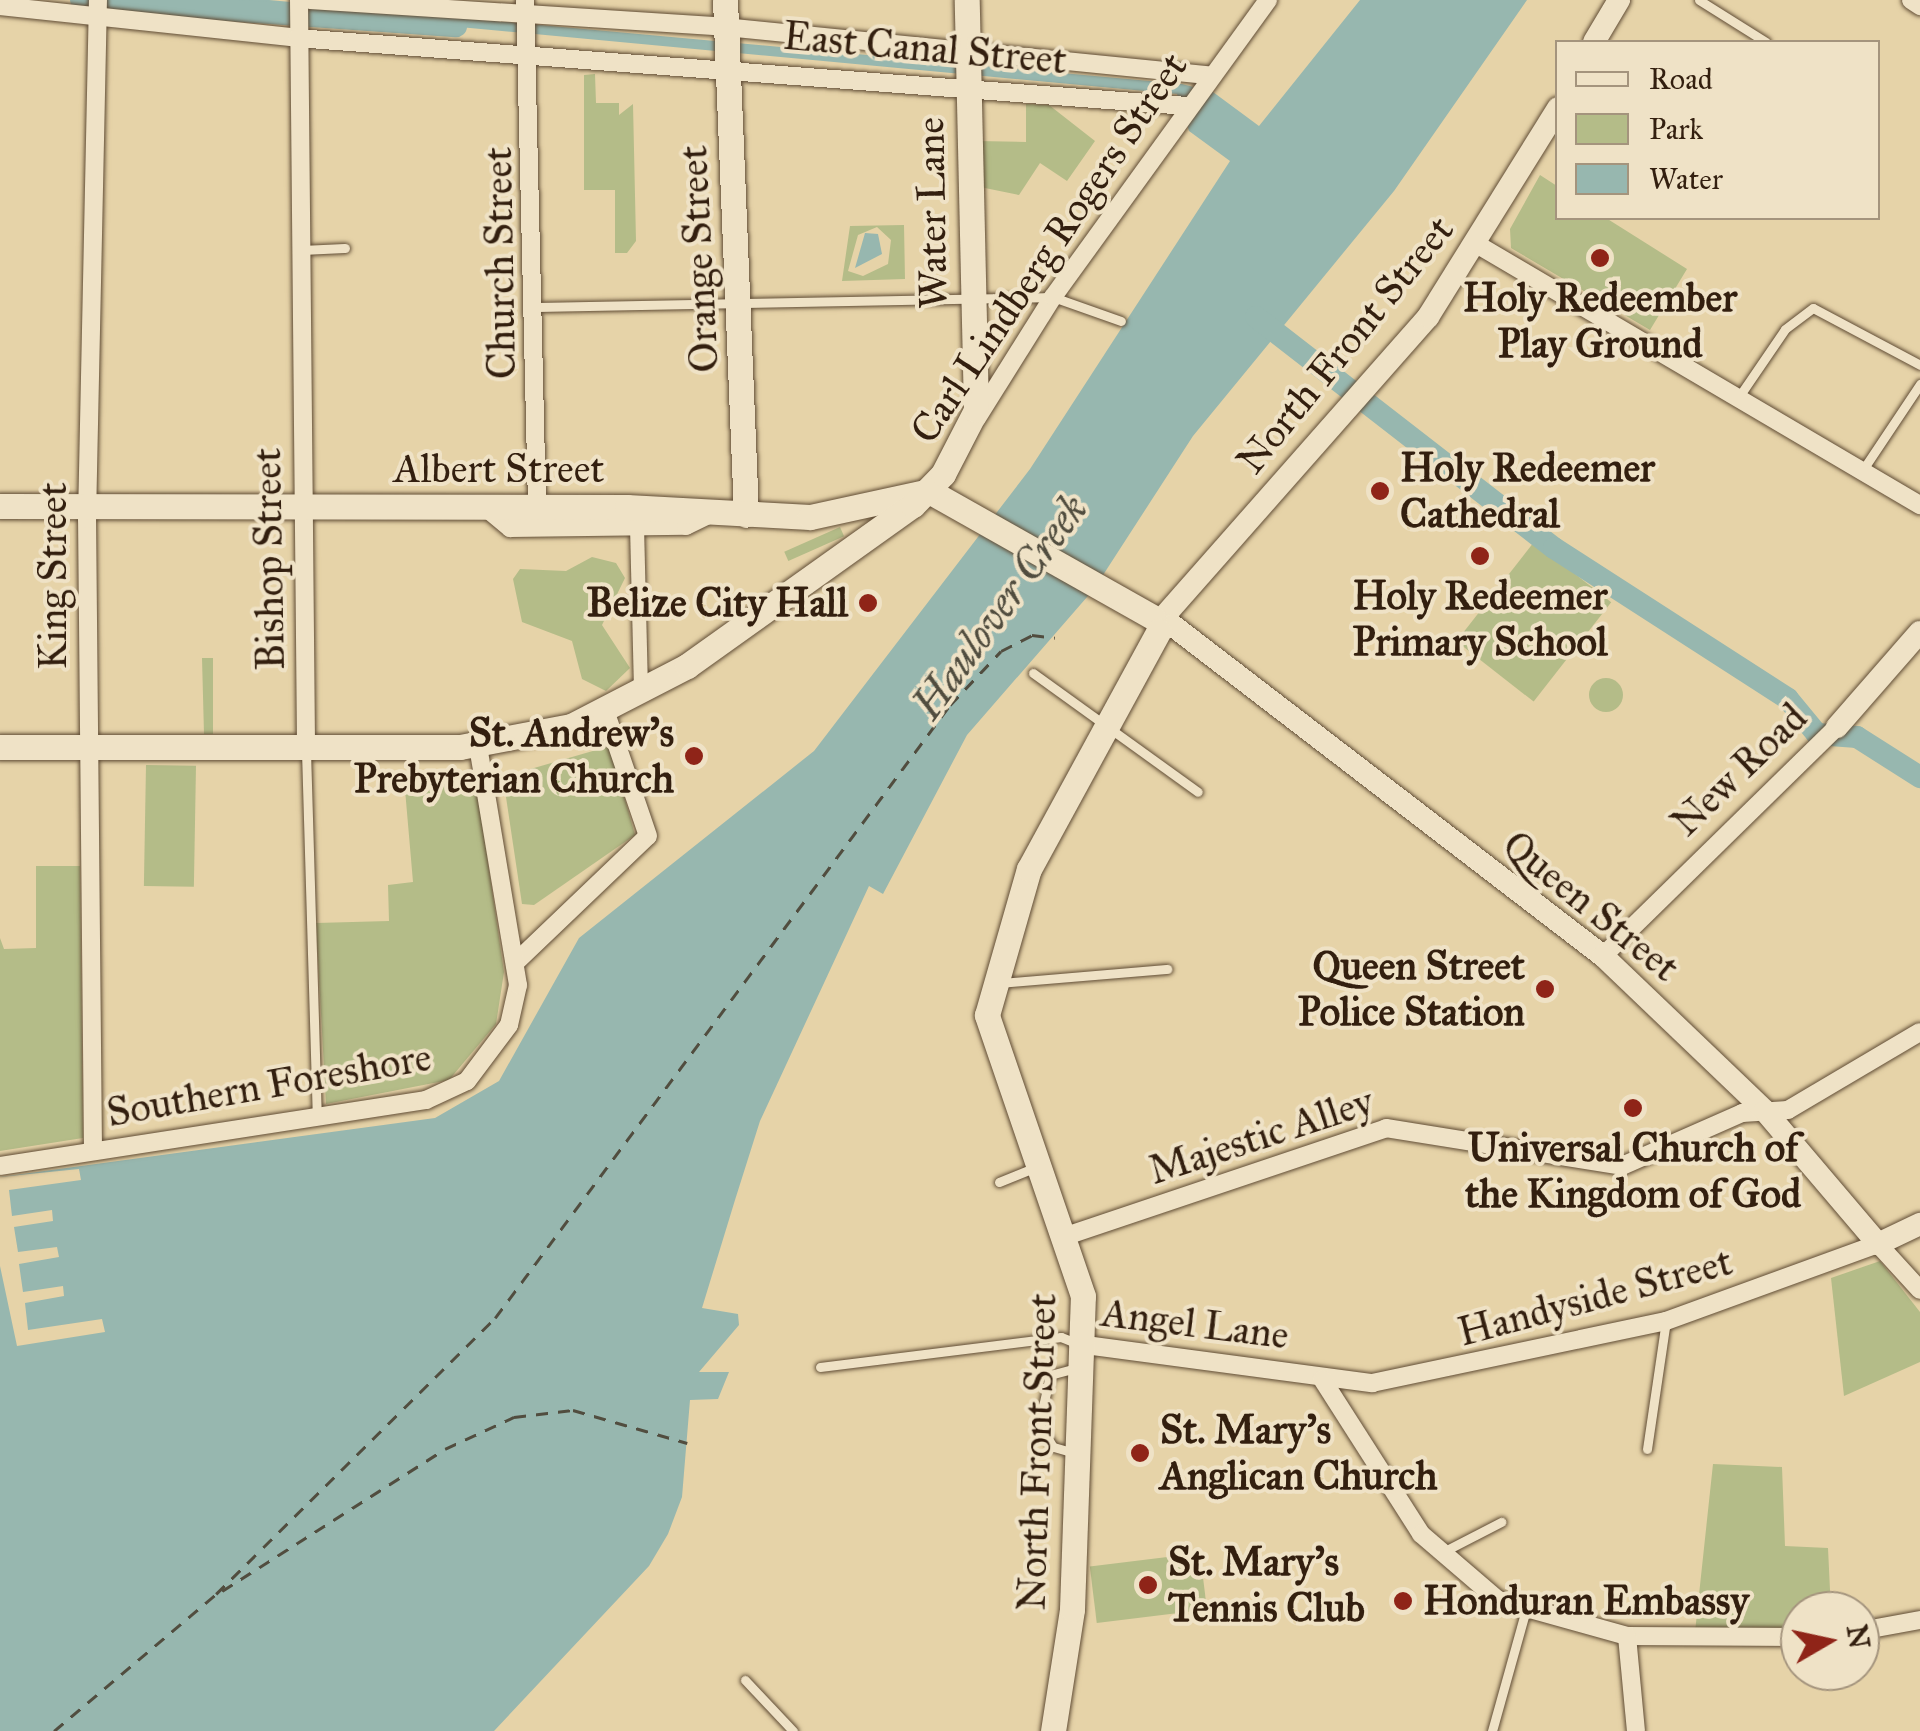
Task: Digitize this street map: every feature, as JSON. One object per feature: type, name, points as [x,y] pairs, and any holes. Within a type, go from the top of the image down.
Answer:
[{"type":"main road","name":"Orange Street","points":[[725,0],[742,306],[746,515]]},
{"type":"main road","name":"Water Lane","points":[[967,0],[974,424]]},
{"type":"main road","name":"Carl Lindberg Rogers Street","points":[[928,492],[974,424]]},
{"type":"main road","name":"Albert Street","points":[[0,506],[537,506],[820,517],[928,492]]},
{"type":"main road","name":"Queen Street","points":[[928,492],[986,520],[1163,622]]},
{"type":"main road","points":[[0,747],[478,744],[606,713],[642,694],[928,492]]},
{"type":"main road","name":"North Front Street","points":[[1053,1731],[1072,1610],[1072,1452],[1083,1296],[1066,1236],[994,1056],[992,983],[1029,870],[1102,726],[1163,622]]},
{"type":"street","name":"Carl Lindberg Rogers Street","points":[[974,424],[1053,297],[1205,79],[1268,0]]},
{"type":"street","points":[[1595,40],[1618,0]]},
{"type":"street","points":[[1912,0],[1920,6]]},
{"type":"street","name":"East Canal Street","points":[[0,6],[301,15],[725,46],[968,68],[1189,104]]},
{"type":"street","name":"King Street","points":[[93,1151],[87,507],[97,9]]},
{"type":"street","points":[[301,15],[528,30],[968,68],[1205,79]]},
{"type":"street","name":"Bishop Street","points":[[301,15],[306,748]]},
{"type":"street","name":"Church Street","points":[[528,30],[537,307],[537,506]]},
{"type":"street","name":"North Front Street","points":[[1163,622],[1358,401],[1478,245],[1555,113]]},
{"type":"street","points":[[1478,245],[1920,505]]},
{"type":"street","points":[[485,507],[510,528],[686,526],[716,512]]},
{"type":"street","points":[[637,526],[642,694]]},
{"type":"street","name":"Queen Street","points":[[1163,622],[1604,956],[1765,1111],[1920,1290]]},
{"type":"street","name":"New Road","points":[[1604,956],[1817,748],[1920,632]]},
{"type":"street","points":[[516,962],[646,841],[648,814],[606,713]]},
{"type":"street","points":[[478,744],[516,962]]},
{"type":"street","name":"Southern Foreshore","points":[[0,1166],[317,1118],[454,1089],[490,1055],[514,1014],[516,962]]},
{"type":"street","name":"Majestic Alley","points":[[1066,1236],[1386,1128],[1582,1166],[1622,1166],[1765,1111],[1788,1110],[1920,1032]]},
{"type":"street","points":[[1878,1244],[1920,1224]]},
{"type":"street","name":"Handyside Street","points":[[1322,1379],[1408,1379],[1666,1321],[1878,1244]]},
{"type":"street","name":"Angel Lane","points":[[1077,1356],[1322,1379]]},
{"type":"street","points":[[1322,1379],[1440,1554],[1525,1612],[1627,1636],[1780,1637]]},
{"type":"street","points":[[1880,1627],[1920,1620]]},
{"type":"street","points":[[1627,1636],[1636,1731]]},
{"type":"lane","points":[[1699,0],[1763,40]]},
{"type":"lane","points":[[301,250],[345,248]]},
{"type":"lane","points":[[537,307],[1053,297],[1121,321]]},
{"type":"lane","points":[[1738,398],[1785,329],[1813,308],[1920,365]]},
{"type":"lane","points":[[1862,471],[1920,384]]},
{"type":"lane","points":[[1034,673],[1198,792]]},
{"type":"lane","name":"Bishop Street","points":[[306,748],[317,1118]]},
{"type":"lane","points":[[992,983],[1081,983],[1166,969]]},
{"type":"lane","points":[[999,1182],[1036,1167]]},
{"type":"lane","points":[[1647,1449],[1666,1321]]},
{"type":"lane","name":"Angel Lane","points":[[820,1367],[1061,1337],[1077,1356]]},
{"type":"lane","points":[[1440,1554],[1500,1522]]},
{"type":"lane","points":[[1492,1731],[1525,1612]]},
{"type":"lane","points":[[745,1680],[793,1731]]},
{"type":"green space","points":[[595,74],[596,103],[619,103],[619,115],[633,104],[636,241],[627,253],[615,253],[615,190],[584,190],[584,75]]},
{"type":"green space","points":[[1026,104],[1049,105],[1095,141],[1067,181],[1040,163],[1019,195],[980,187],[977,141],[1026,142]]},
{"type":"green space","name":"Holy Redeember Play Ground","points":[[1540,175],[1555,185],[1555,220],[1609,220],[1687,269],[1650,330],[1511,248],[1510,229]]},
{"type":"green space","points":[[904,225],[905,279],[842,281],[850,226]],"holes":[[[877,227],[891,240],[888,264],[863,276],[848,271],[858,235]]]},
{"type":"green space","points":[[840,527],[844,536],[788,561],[784,552]]},
{"type":"green space","points":[[1534,542],[1611,602],[1534,702],[1456,641]]},
{"type":"green space","points":[[592,557],[616,563],[625,578],[602,625],[630,668],[606,691],[582,679],[572,641],[522,622],[513,579],[520,569],[566,571]]},
{"type":"green space","points":[[202,658],[213,658],[213,734],[204,734]]},
{"type":"green space","points":[[1606,678],[1618,683],[1623,695],[1618,707],[1606,712],[1594,707],[1589,695],[1594,683]]},
{"type":"green space","points":[[610,746],[635,835],[534,905],[522,904],[503,777]]},
{"type":"green space","points":[[146,765],[196,766],[194,887],[144,886]]},
{"type":"green space","points":[[475,773],[504,972],[496,1024],[449,1080],[326,1104],[316,923],[389,921],[388,885],[413,882],[404,778]]},
{"type":"green space","points":[[36,866],[80,866],[83,1138],[0,1151],[0,938],[4,949],[36,948]]},
{"type":"green space","points":[[1880,1261],[1920,1312],[1920,1362],[1844,1396],[1831,1278]]},
{"type":"green space","points":[[1713,1464],[1782,1467],[1785,1546],[1828,1548],[1830,1591],[1780,1591],[1780,1628],[1695,1632]]},
{"type":"green space","name":"St. Mary's Tennis Club","points":[[1200,1553],[1207,1610],[1097,1623],[1090,1567]]},
{"type":"water","name":"Haulover Creek","points":[[171,0],[269,0],[1182,84],[1213,92],[1259,126],[1360,0],[1527,0],[1394,191],[1193,436],[1094,589],[967,735],[883,894],[869,886],[760,1121],[735,1200],[702,1308],[738,1314],[739,1325],[699,1372],[729,1372],[718,1399],[690,1400],[682,1497],[668,1534],[649,1566],[494,1731],[0,1731],[0,1177],[435,1118],[499,1081],[579,938],[814,751],[1030,469],[1230,161],[1189,131],[1177,94]]},
{"type":"water","points":[[865,233],[878,234],[882,254],[855,268]]},
{"type":"pier","points":[[79,1169],[81,1180],[9,1190],[12,1216],[52,1210],[53,1221],[14,1227],[18,1252],[57,1247],[59,1257],[19,1264],[23,1292],[63,1286],[64,1296],[25,1303],[28,1330],[102,1319],[105,1332],[17,1346],[0,1266],[0,1177]]},
{"type":"waterway","points":[[81,0],[456,26]]},
{"type":"waterway","points":[[1256,317],[1554,548],[1788,699],[1817,734],[1857,737],[1920,777]]},
{"type":"ferry route","points":[[54,1731],[216,1594],[495,1318],[950,705],[1001,651],[1032,635],[1055,638]]},
{"type":"ferry route","points":[[222,1591],[445,1449],[514,1417],[573,1410],[687,1443]]},
{"type":"place","name":"Holy Redeember Play Ground","points":[[1600,258]]},
{"type":"place","name":"Holy Redeemer Cathedral","points":[[1380,491]]},
{"type":"place","name":"Holy Redeemer Primary School","points":[[1480,556]]},
{"type":"place","name":"Belize City Hall","points":[[868,603]]},
{"type":"place","name":"St. Andrew's Prebyterian Church","points":[[694,756]]},
{"type":"place","name":"Queen Street Police Station","points":[[1545,989]]},
{"type":"place","name":"Universal Church of the Kingdom of God","points":[[1633,1108]]},
{"type":"place","name":"St. Mary's Anglican Church","points":[[1140,1453]]},
{"type":"place","name":"St. Mary's Tennis Club","points":[[1148,1585]]},
{"type":"place","name":"Honduran Embassy","points":[[1403,1601]]}]
